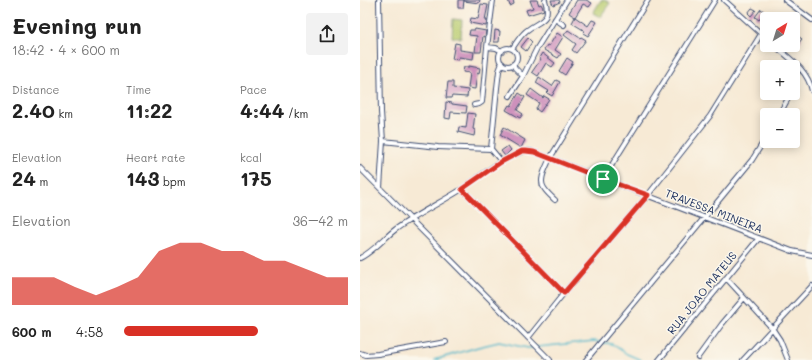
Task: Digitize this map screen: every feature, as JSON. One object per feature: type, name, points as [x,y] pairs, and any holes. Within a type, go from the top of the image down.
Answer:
[{"type":"street","points":[[379,0],[383,141],[380,188]]},
{"type":"street","points":[[474,105],[482,102],[486,47],[493,0]]},
{"type":"street","points":[[512,49],[525,32],[545,18],[548,10],[545,0]]},
{"type":"street","points":[[510,96],[523,76],[537,48],[567,0]]},
{"type":"street","points":[[555,200],[544,189],[542,184],[542,178],[550,158],[648,0]]},
{"type":"street","points":[[603,179],[715,0]]},
{"type":"street","points":[[724,0],[760,33]]},
{"type":"street","points":[[785,0],[812,20]]},
{"type":"street","points":[[555,19],[564,25]]},
{"type":"street","points":[[528,338],[564,293],[648,195],[710,116],[760,36]]},
{"type":"street","points":[[486,47],[496,48],[502,52]]},
{"type":"street","points":[[501,162],[491,150],[499,71],[502,63],[500,57],[502,52],[507,48],[512,49],[516,53],[517,58],[513,64],[508,66],[502,63]]},
{"type":"street","points":[[782,52],[791,60]]},
{"type":"street","points":[[513,64],[523,76]]},
{"type":"street","points":[[800,69],[811,85],[812,91]]},
{"type":"street","points":[[383,141],[438,147],[491,150]]},
{"type":"street","points":[[586,360],[752,160],[760,147]]},
{"type":"street","name":"TRAVESSA MINEIRA","points":[[360,258],[370,252],[411,219],[462,189],[501,162],[518,153],[526,151],[534,152],[550,158],[792,251],[812,255]]},
{"type":"street","points":[[360,168],[550,360]]},
{"type":"street","points":[[462,189],[564,293]]},
{"type":"street","name":"RUA JOAO MATEUS","points":[[659,360],[759,238]]},
{"type":"street","points":[[726,278],[772,328],[780,340],[788,360]]},
{"type":"street","points":[[743,360],[812,286]]},
{"type":"street","points":[[698,356],[744,298]]},
{"type":"street","points":[[360,353],[366,355],[378,354],[446,342]]},
{"type":"green space","points":[[601,0],[605,0],[610,3],[600,17],[593,13]]},
{"type":"green space","points":[[453,19],[462,20],[461,38],[452,37]]},
{"type":"building","points":[[458,0],[464,0],[463,8],[458,8]]},
{"type":"building","points":[[464,0],[480,0],[479,3]]},
{"type":"building","points":[[508,0],[513,0],[514,4],[510,6]]},
{"type":"building","points":[[530,0],[537,0],[539,5],[541,4],[544,10],[528,15],[526,10],[533,8]]},
{"type":"building","points":[[551,0],[559,0],[560,2],[553,5]]},
{"type":"building","points":[[577,0],[586,0],[592,3],[589,7],[583,4],[575,17],[569,13]]},
{"type":"building","points":[[481,4],[488,5],[485,20],[487,20],[486,26],[470,23],[471,18],[478,19]]},
{"type":"building","points":[[752,8],[756,10],[751,16],[748,13]]},
{"type":"building","points":[[761,9],[765,12],[760,12],[759,20],[755,17]]},
{"type":"building","points":[[575,17],[588,26],[592,20],[597,22],[588,36],[583,33],[585,31],[572,23]]},
{"type":"building","points":[[475,29],[486,31],[485,37],[483,36],[481,52],[475,52],[477,36],[469,35],[470,30]]},
{"type":"building","points":[[495,30],[500,31],[499,42],[494,42]]},
{"type":"building","points":[[568,30],[586,40],[576,53],[572,50],[576,44],[564,35]]},
{"type":"building","points":[[557,33],[563,37],[555,50],[561,54],[558,58],[544,50],[547,45],[549,46]]},
{"type":"building","points":[[528,38],[532,42],[526,51],[521,47]]},
{"type":"building","points":[[455,43],[460,44],[460,50],[474,52],[473,59],[459,57],[458,60],[452,59]]},
{"type":"building","points":[[542,53],[555,63],[552,67],[546,63],[538,76],[532,72],[541,59],[539,58]]},
{"type":"building","points":[[567,58],[573,62],[565,75],[559,71]]},
{"type":"building","points":[[469,66],[480,68],[479,74],[477,73],[475,89],[468,88],[470,73],[463,72],[464,67]]},
{"type":"building","points":[[539,77],[552,86],[556,80],[560,82],[552,96],[547,93],[549,91],[536,83]]},
{"type":"building","points":[[448,82],[453,82],[453,88],[468,90],[467,97],[452,96],[451,98],[446,98]]},
{"type":"building","points":[[531,89],[543,98],[544,96],[549,99],[540,112],[536,109],[539,103],[527,95]]},
{"type":"building","points":[[519,93],[525,97],[517,110],[523,114],[520,118],[506,110],[509,105],[511,106]]},
{"type":"building","points":[[446,102],[467,106],[466,113],[451,112],[450,119],[445,118]]},
{"type":"building","points":[[468,113],[475,114],[473,129],[475,130],[474,136],[458,132],[459,127],[466,128]]},
{"type":"building","points":[[504,127],[525,140],[521,148],[500,135]]},
{"type":"building","points":[[508,146],[511,150],[505,156],[501,151]]},
{"type":"waterway","points":[[434,360],[499,342],[528,348],[594,341],[612,344],[627,354],[641,360]]},
{"type":"route","points":[[522,151],[534,152],[603,179],[648,195],[564,293],[462,189],[501,162],[522,151]]}]
